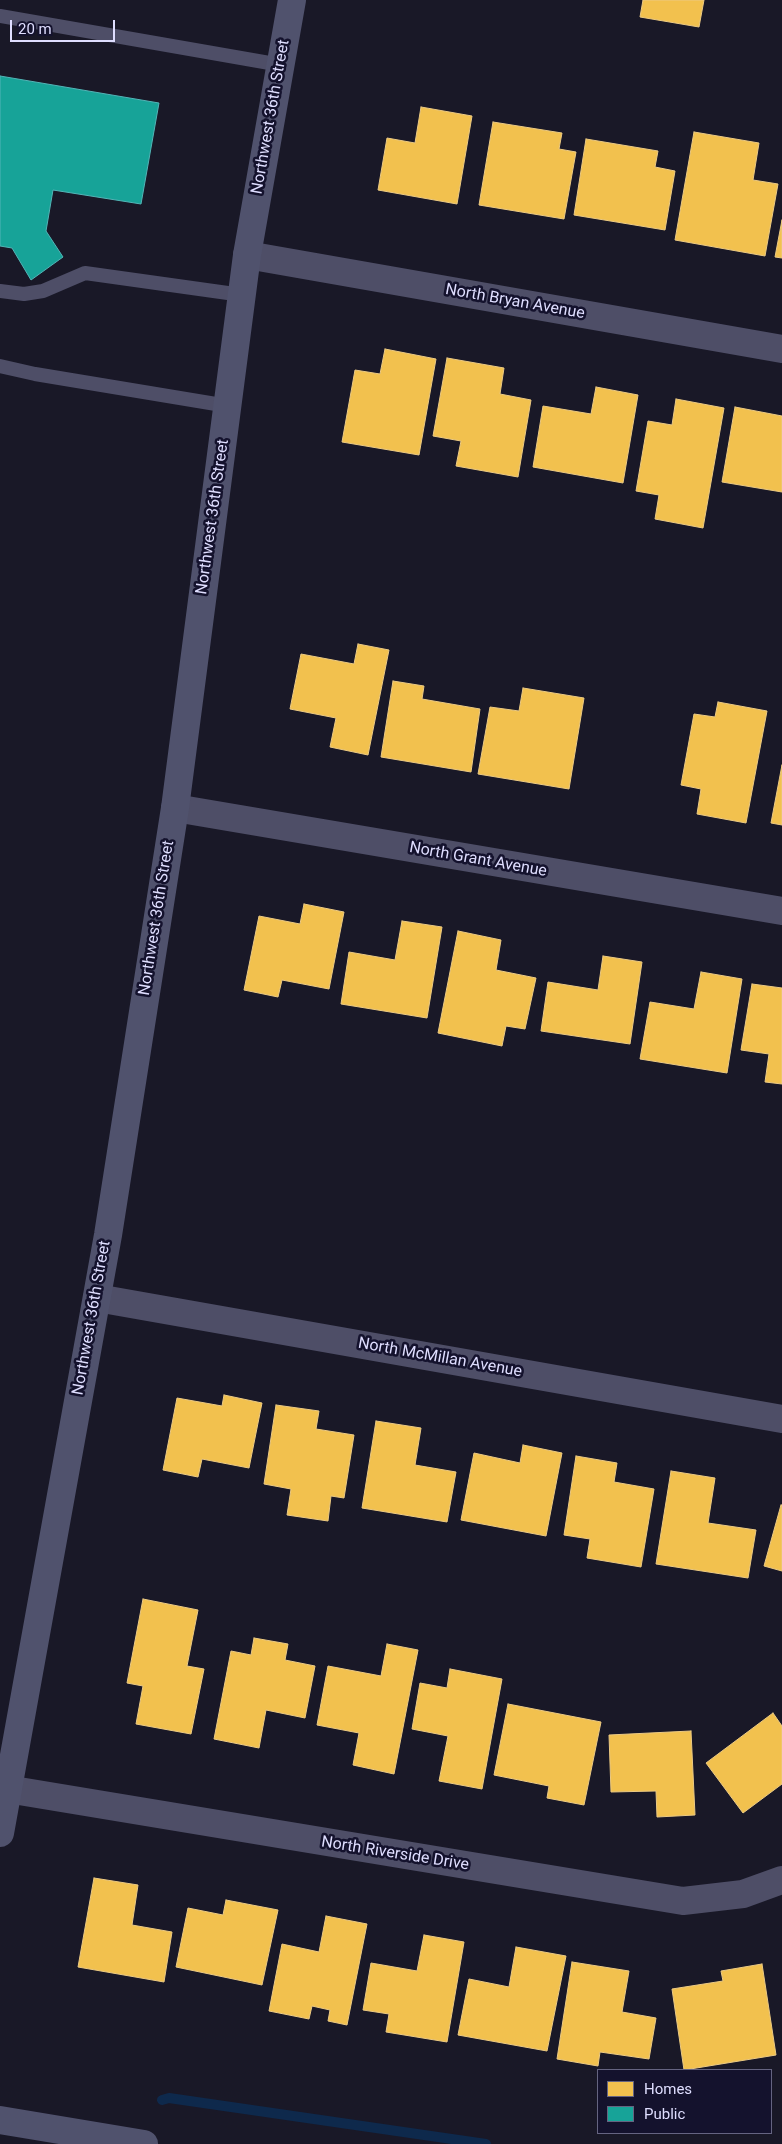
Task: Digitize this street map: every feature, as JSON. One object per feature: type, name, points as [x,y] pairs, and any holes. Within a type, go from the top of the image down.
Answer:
[{"type":"street","name":"Northwest 36th Street","points":[[0,1834],[4,1789],[97,1298],[174,808],[247,255],[292,0]]},
{"type":"street","name":"North Bryan Avenue","points":[[247,255],[782,349]]},
{"type":"street","name":"North Grant Avenue","points":[[174,808],[782,911]]},
{"type":"street","name":"North McMillan Avenue","points":[[97,1298],[782,1419]]},
{"type":"street","name":"North Riverside Drive","points":[[4,1789],[683,1901],[743,1894],[782,1880]]},
{"type":"street","points":[[0,2120],[144,2144]]},
{"type":"lane","points":[[0,16],[281,65]]},
{"type":"lane","points":[[0,290],[24,294],[43,291],[85,273],[242,295]]},
{"type":"lane","points":[[0,366],[35,374],[228,406]]},
{"type":"building: Homes","points":[[643,0],[704,0],[699,27],[640,17]]},
{"type":"building: Homes","points":[[421,107],[472,116],[457,204],[378,190],[387,138],[415,143]]},
{"type":"building: Homes","points":[[493,122],[562,133],[559,149],[576,152],[564,219],[479,205]]},
{"type":"building: Homes","points":[[694,132],[759,143],[753,180],[778,184],[765,256],[675,240]]},
{"type":"building: Homes","points":[[586,139],[658,151],[655,167],[675,171],[665,230],[574,215]]},
{"type":"building: Homes","points":[[782,220],[782,258],[775,257]]},
{"type":"building: Homes","points":[[385,349],[436,359],[419,455],[342,442],[355,370],[380,374]]},
{"type":"building: Homes","points":[[447,358],[504,368],[500,394],[531,400],[518,477],[456,466],[461,441],[433,436]]},
{"type":"building: Homes","points":[[596,387],[638,395],[623,483],[533,467],[543,406],[591,414]]},
{"type":"building: Homes","points":[[676,399],[724,408],[703,528],[655,519],[659,495],[636,491],[648,421],[672,425]]},
{"type":"building: Homes","points":[[735,407],[782,416],[782,492],[722,482]]},
{"type":"building: Homes","points":[[358,644],[389,650],[368,755],[330,747],[336,718],[290,709],[301,654],[354,664]]},
{"type":"building: Homes","points":[[393,681],[424,686],[422,699],[480,709],[471,772],[381,757]]},
{"type":"building: Homes","points":[[523,688],[584,698],[569,789],[478,774],[490,707],[519,711]]},
{"type":"building: Homes","points":[[718,702],[767,711],[746,823],[697,814],[701,789],[681,785],[694,714],[715,717]]},
{"type":"building: Homes","points":[[782,765],[782,825],[771,823]]},
{"type":"building: Homes","points":[[304,904],[344,912],[329,989],[282,980],[278,997],[244,990],[259,916],[300,924]]},
{"type":"building: Homes","points":[[402,921],[442,927],[427,1018],[341,1004],[349,952],[395,960]]},
{"type":"building: Homes","points":[[458,931],[501,940],[496,970],[536,978],[525,1029],[506,1026],[502,1046],[438,1033]]},
{"type":"building: Homes","points":[[603,956],[642,962],[630,1044],[541,1031],[548,982],[598,990]]},
{"type":"building: Homes","points":[[701,972],[742,979],[727,1073],[640,1059],[650,1002],[694,1009]]},
{"type":"building: Homes","points":[[752,984],[782,988],[782,1084],[765,1082],[769,1054],[741,1050]]},
{"type":"building: Homes","points":[[224,1395],[262,1403],[249,1468],[202,1459],[198,1477],[163,1470],[177,1398],[222,1406]]},
{"type":"building: Homes","points":[[276,1405],[319,1411],[316,1429],[354,1435],[344,1498],[331,1496],[328,1521],[287,1515],[291,1489],[264,1484]]},
{"type":"building: Homes","points":[[376,1421],[421,1428],[415,1465],[456,1472],[447,1522],[362,1508]]},
{"type":"building: Homes","points":[[523,1445],[562,1453],[546,1536],[461,1520],[474,1453],[520,1463]]},
{"type":"building: Homes","points":[[576,1456],[617,1463],[614,1482],[654,1489],[641,1567],[587,1558],[590,1539],[564,1535]]},
{"type":"building: Homes","points":[[671,1471],[715,1478],[708,1523],[756,1530],[748,1578],[656,1564]]},
{"type":"building: Homes","points":[[782,1505],[782,1571],[764,1566]]},
{"type":"building: Homes","points":[[143,1599],[198,1610],[187,1666],[204,1669],[191,1734],[136,1724],[143,1686],[127,1683]]},
{"type":"building: Homes","points":[[254,1638],[288,1644],[285,1660],[315,1666],[305,1718],[266,1710],[259,1748],[214,1739],[231,1651],[251,1655]]},
{"type":"building: Homes","points":[[387,1644],[418,1650],[394,1774],[353,1765],[359,1733],[317,1725],[328,1666],[381,1676]]},
{"type":"building: Homes","points":[[450,1669],[502,1679],[482,1789],[439,1781],[448,1736],[412,1729],[420,1683],[447,1688]]},
{"type":"building: Homes","points":[[508,1704],[601,1722],[584,1805],[547,1798],[549,1786],[494,1775]]},
{"type":"building: Homes","points":[[773,1713],[782,1726],[782,1784],[743,1813],[706,1763]]},
{"type":"building: Homes","points":[[691,1731],[695,1815],[657,1817],[656,1791],[611,1792],[609,1735]]},
{"type":"building: Homes","points":[[94,1878],[138,1885],[132,1925],[172,1932],[164,1982],[78,1967]]},
{"type":"building: Homes","points":[[226,1900],[278,1910],[262,1985],[176,1967],[188,1908],[223,1915]]},
{"type":"building: Homes","points":[[326,1916],[367,1924],[347,2025],[328,2021],[330,2010],[312,2006],[309,2019],[269,2011],[282,1944],[319,1952]]},
{"type":"building: Homes","points":[[424,1935],[464,1942],[447,2042],[386,2032],[389,2014],[363,2010],[371,1963],[417,1971]]},
{"type":"building: Homes","points":[[516,1947],[566,1956],[547,2051],[458,2035],[469,1979],[509,1987]]},
{"type":"building: Homes","points":[[572,1962],[629,1971],[622,2012],[656,2018],[649,2059],[600,2052],[598,2066],[557,2059]]},
{"type":"building: Homes","points":[[762,1964],[776,2055],[684,2069],[672,1989],[723,1981],[721,1971]]},
{"type":"building: Public","points":[[0,76],[159,103],[141,204],[53,190],[46,231],[63,257],[31,280],[12,248],[0,246]]},
{"type":"waterway","points":[[162,2100],[169,2098],[486,2144]]}]
